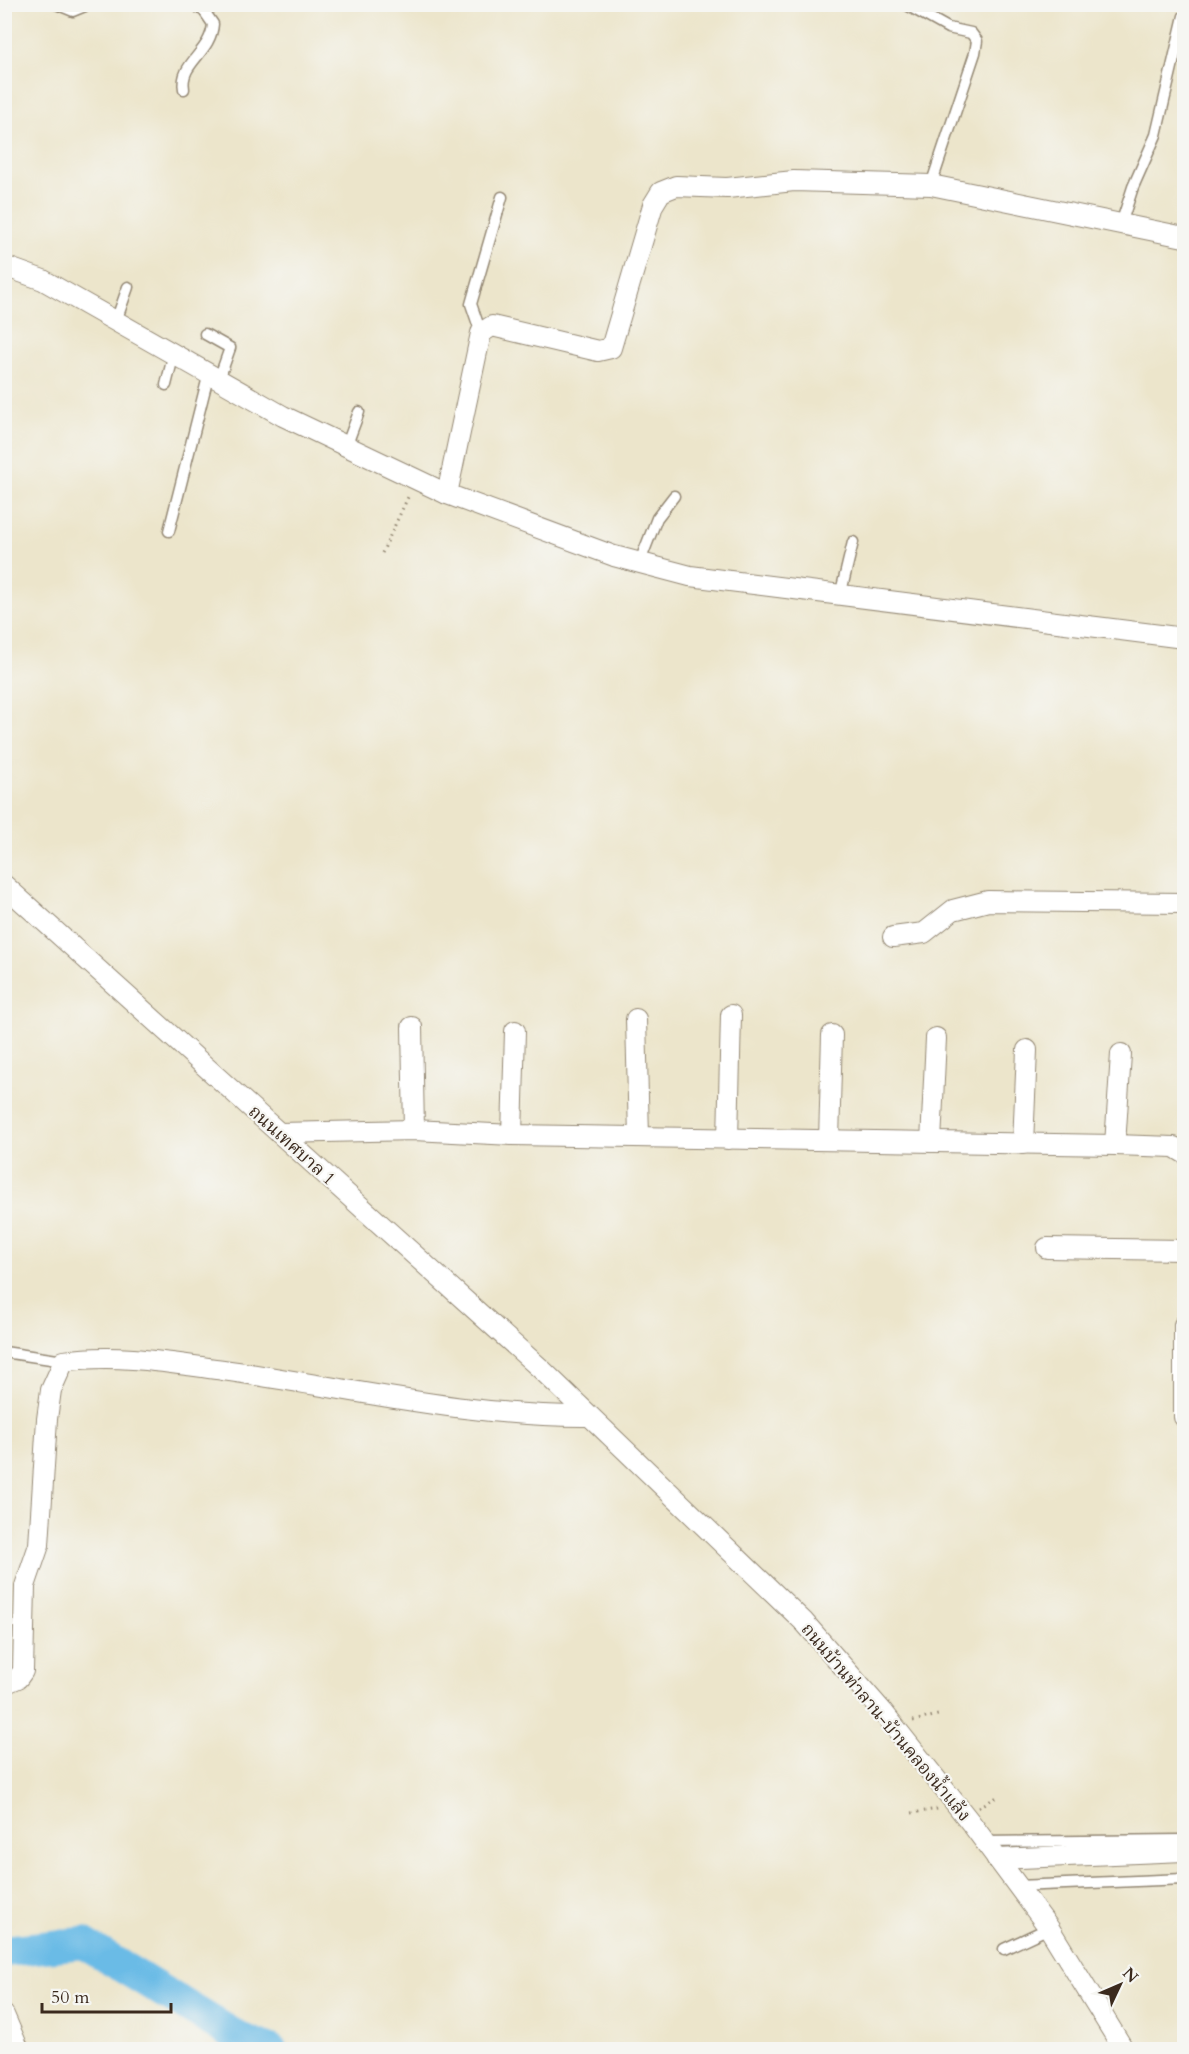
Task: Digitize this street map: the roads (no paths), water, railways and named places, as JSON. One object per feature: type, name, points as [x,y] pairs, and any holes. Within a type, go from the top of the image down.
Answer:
[{"type":"street","points":[[447,494],[481,333],[492,326],[598,351],[611,348],[653,205],[661,192],[676,186],[727,188],[794,181],[931,185],[1185,237]]},
{"type":"street","points":[[4,266],[43,280],[346,447],[447,494],[639,564],[690,576],[1185,638]]},
{"type":"street","name":"ถนนเทศบาล 1","points":[[4,885],[541,1369],[583,1411]]},
{"type":"street","points":[[893,937],[924,933],[953,910],[988,901],[1185,903]]},
{"type":"street","points":[[728,1138],[730,1015]]},
{"type":"street","points":[[636,1019],[639,1137]]},
{"type":"street","points":[[411,1027],[414,1130]]},
{"type":"street","points":[[512,1135],[515,1031]]},
{"type":"street","points":[[829,1140],[832,1035]]},
{"type":"street","points":[[931,1142],[936,1038]]},
{"type":"street","points":[[1023,1144],[1027,1050]]},
{"type":"street","points":[[1115,1145],[1121,1054]]},
{"type":"street","points":[[280,1133],[414,1130],[512,1135],[1115,1145],[1174,1147],[1184,1152]]},
{"type":"street","points":[[1047,1248],[1185,1250]]},
{"type":"street","points":[[1184,1407],[1185,1325]]},
{"type":"street","points":[[4,1684],[18,1678],[23,1671],[25,1586],[39,1545],[47,1419],[51,1390],[64,1361],[110,1358],[187,1365],[524,1416],[583,1411]]},
{"type":"street","name":"ถนนบ้านท่าลาน-บ้านคลองน้ำแล้ง","points":[[583,1411],[804,1622],[893,1725],[1049,1928],[1124,2049]]},
{"type":"street","points":[[998,1859],[1185,1851]]},
{"type":"street","points":[[4,2015],[19,2049]]},
{"type":"lane","points":[[56,4],[73,11],[86,8],[90,4]]},
{"type":"lane","points":[[184,89],[182,79],[186,71],[212,38],[213,24],[204,11],[192,4]]},
{"type":"lane","points":[[905,4],[940,24],[970,33],[976,41],[975,54],[931,185]]},
{"type":"lane","points":[[1121,224],[1133,187],[1156,135],[1185,16]]},
{"type":"lane","points":[[481,333],[471,304],[502,197]]},
{"type":"lane","points":[[116,321],[128,287]]},
{"type":"lane","points":[[169,531],[214,376],[230,348],[205,334]]},
{"type":"lane","points":[[165,385],[174,353]]},
{"type":"lane","points":[[346,447],[359,412]]},
{"type":"lane","points":[[639,564],[657,518],[674,496]]},
{"type":"lane","points":[[840,596],[853,542]]},
{"type":"lane","points":[[4,1352],[64,1361]]},
{"type":"lane","points":[[985,1842],[1185,1840]]},
{"type":"lane","points":[[1017,1886],[1185,1879]]},
{"type":"lane","points":[[1004,1949],[1049,1928]]},
{"type":"waterway","points":[[4,1951],[83,1943],[239,2038],[271,2050]]}]
